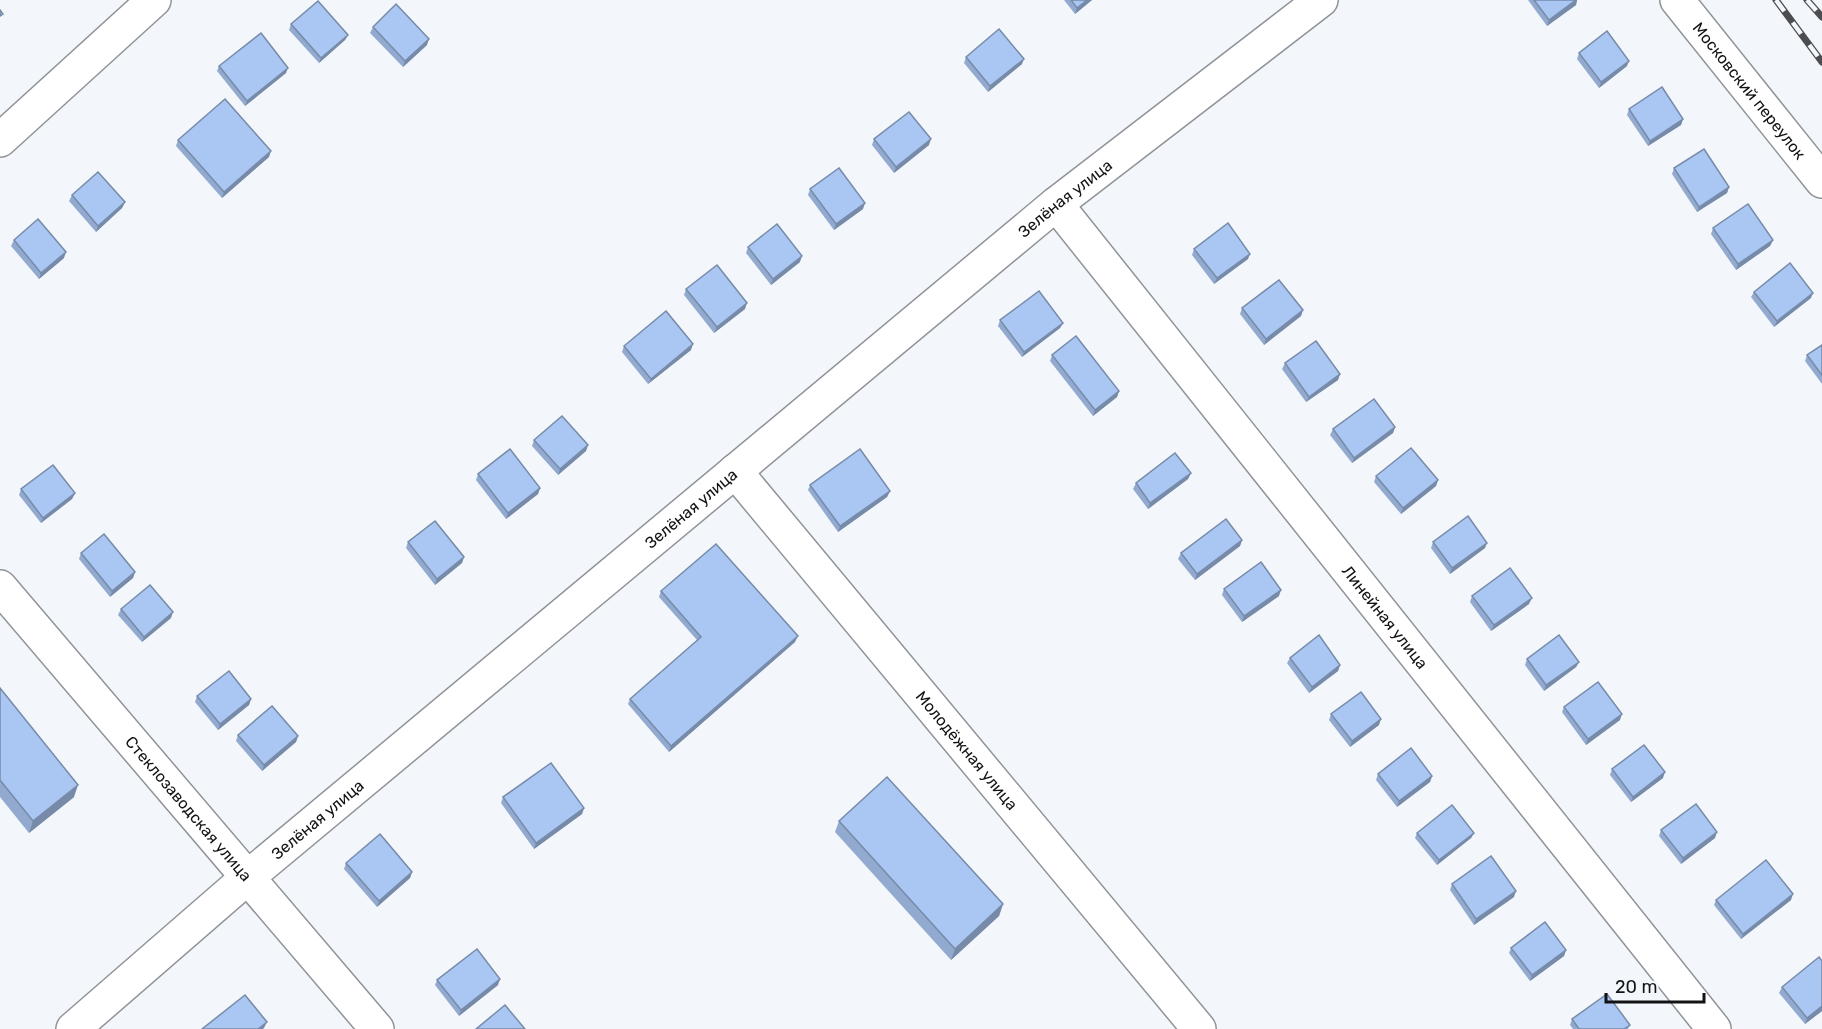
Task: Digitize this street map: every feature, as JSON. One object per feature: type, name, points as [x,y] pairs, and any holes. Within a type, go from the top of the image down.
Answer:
[{"type":"street","points":[[0,140],[154,0]]},
{"type":"street","name":"Зелёная улица","points":[[73,1029],[248,877],[1056,204],[1320,0]]},
{"type":"street","name":"Московский переулок","points":[[1677,0],[1822,181]]},
{"type":"street","name":"Линейная улица","points":[[1056,204],[1714,1029]]},
{"type":"street","name":"Молодёжная улица","points":[[735,471],[1199,1029]]},
{"type":"street","name":"Стеклозаводская улица","points":[[0,587],[377,1029]]},
{"type":"building","points":[[1071,0],[1087,0],[1077,8]]},
{"type":"building","points":[[1534,0],[1576,0],[1549,20]]},
{"type":"building","points":[[318,1],[348,35],[321,58],[291,24]]},
{"type":"building","points":[[396,4],[429,39],[405,61],[373,27]]},
{"type":"building","points":[[999,29],[1024,59],[990,86],[966,57]]},
{"type":"building","points":[[1607,31],[1629,61],[1601,82],[1579,53]]},
{"type":"building","points":[[261,33],[288,68],[247,101],[219,66]]},
{"type":"building","points":[[1662,87],[1683,119],[1650,141],[1629,109]]},
{"type":"building","points":[[225,99],[271,151],[224,192],[178,140]]},
{"type":"building","points":[[909,112],[931,139],[896,167],[874,139]]},
{"type":"building","points":[[1704,149],[1729,187],[1699,207],[1674,168]]},
{"type":"building","points":[[839,168],[865,203],[836,224],[810,189]]},
{"type":"building","points":[[98,172],[125,202],[98,226],[72,195]]},
{"type":"building","points":[[1748,204],[1773,240],[1738,264],[1713,228]]},
{"type":"building","points":[[38,219],[66,252],[41,273],[14,240]]},
{"type":"building","points":[[1228,223],[1250,254],[1217,278],[1194,249]]},
{"type":"building","points":[[777,224],[802,256],[773,279],[748,247]]},
{"type":"building","points":[[1790,263],[1813,293],[1777,321],[1754,292]]},
{"type":"building","points":[[717,265],[747,303],[717,327],[686,289]]},
{"type":"building","points":[[1279,280],[1303,310],[1266,339],[1242,308]]},
{"type":"building","points":[[1039,291],[1063,323],[1024,352],[1000,320]]},
{"type":"building","points":[[666,311],[693,344],[651,379],[624,346]]},
{"type":"building","points":[[1076,336],[1119,391],[1095,410],[1052,355]]},
{"type":"building","points":[[1316,341],[1340,374],[1309,397],[1285,363]]},
{"type":"building","points":[[1822,345],[1822,375],[1807,355]]},
{"type":"building","points":[[1374,399],[1395,427],[1354,458],[1333,429]]},
{"type":"building","points":[[562,416],[588,445],[560,469],[534,440]]},
{"type":"building","points":[[1411,448],[1438,480],[1403,508],[1376,476]]},
{"type":"building","points":[[510,449],[540,488],[508,513],[478,474]]},
{"type":"building","points":[[860,449],[890,491],[840,526],[810,485]]},
{"type":"building","points":[[1175,453],[1191,473],[1150,503],[1136,483]]},
{"type":"building","points":[[53,465],[75,493],[43,518],[21,489]]},
{"type":"building","points":[[1468,516],[1487,543],[1452,568],[1433,542]]},
{"type":"building","points":[[1226,519],[1242,540],[1197,574],[1181,553]]},
{"type":"building","points":[[435,521],[464,557],[437,579],[408,542]]},
{"type":"building","points":[[104,534],[135,572],[112,591],[81,553]]},
{"type":"building","points":[[716,544],[798,636],[671,746],[630,699],[701,637],[661,591]]},
{"type":"building","points":[[1261,562],[1281,590],[1244,616],[1224,589]]},
{"type":"building","points":[[1510,568],[1532,598],[1494,625],[1472,596]]},
{"type":"building","points":[[150,585],[173,612],[144,637],[121,609]]},
{"type":"building","points":[[1319,635],[1340,665],[1312,687],[1290,658]]},
{"type":"building","points":[[1559,635],[1579,662],[1546,685],[1527,659]]},
{"type":"building","points":[[229,671],[251,699],[220,724],[197,696]]},
{"type":"building","points":[[1598,682],[1622,714],[1588,739],[1564,707]]},
{"type":"building","points":[[0,688],[78,785],[33,821],[0,780]]},
{"type":"building","points":[[1361,692],[1381,719],[1352,741],[1331,714]]},
{"type":"building","points":[[272,706],[298,736],[264,765],[238,735]]},
{"type":"building","points":[[1644,745],[1665,772],[1633,797],[1612,769]]},
{"type":"building","points":[[1411,748],[1432,776],[1399,801],[1378,774]]},
{"type":"building","points":[[551,763],[584,808],[536,843],[503,797]]},
{"type":"building","points":[[887,777],[1003,904],[955,949],[839,821]]},
{"type":"building","points":[[1696,804],[1717,832],[1683,858],[1661,830]]},
{"type":"building","points":[[1452,805],[1474,833],[1439,860],[1417,833]]},
{"type":"building","points":[[380,834],[412,872],[379,901],[346,863]]},
{"type":"building","points":[[1491,856],[1516,891],[1476,919],[1452,884]]},
{"type":"building","points":[[1766,860],[1793,894],[1743,934],[1716,900]]},
{"type":"building","points":[[1545,922],[1566,950],[1532,975],[1511,948]]},
{"type":"building","points":[[477,949],[500,979],[461,1010],[437,980]]},
{"type":"building","points":[[1819,957],[1822,961],[1822,1006],[1807,1018],[1782,987]]},
{"type":"building","points":[[1607,994],[1630,1025],[1624,1029],[1579,1029],[1572,1019]]},
{"type":"building","points":[[245,995],[267,1022],[258,1029],[202,1029]]},
{"type":"building","points":[[505,1005],[525,1029],[476,1029]]},
{"type":"railway","points":[[1776,0],[1822,62]]},
{"type":"railway","points":[[1807,0],[1822,17]]}]
